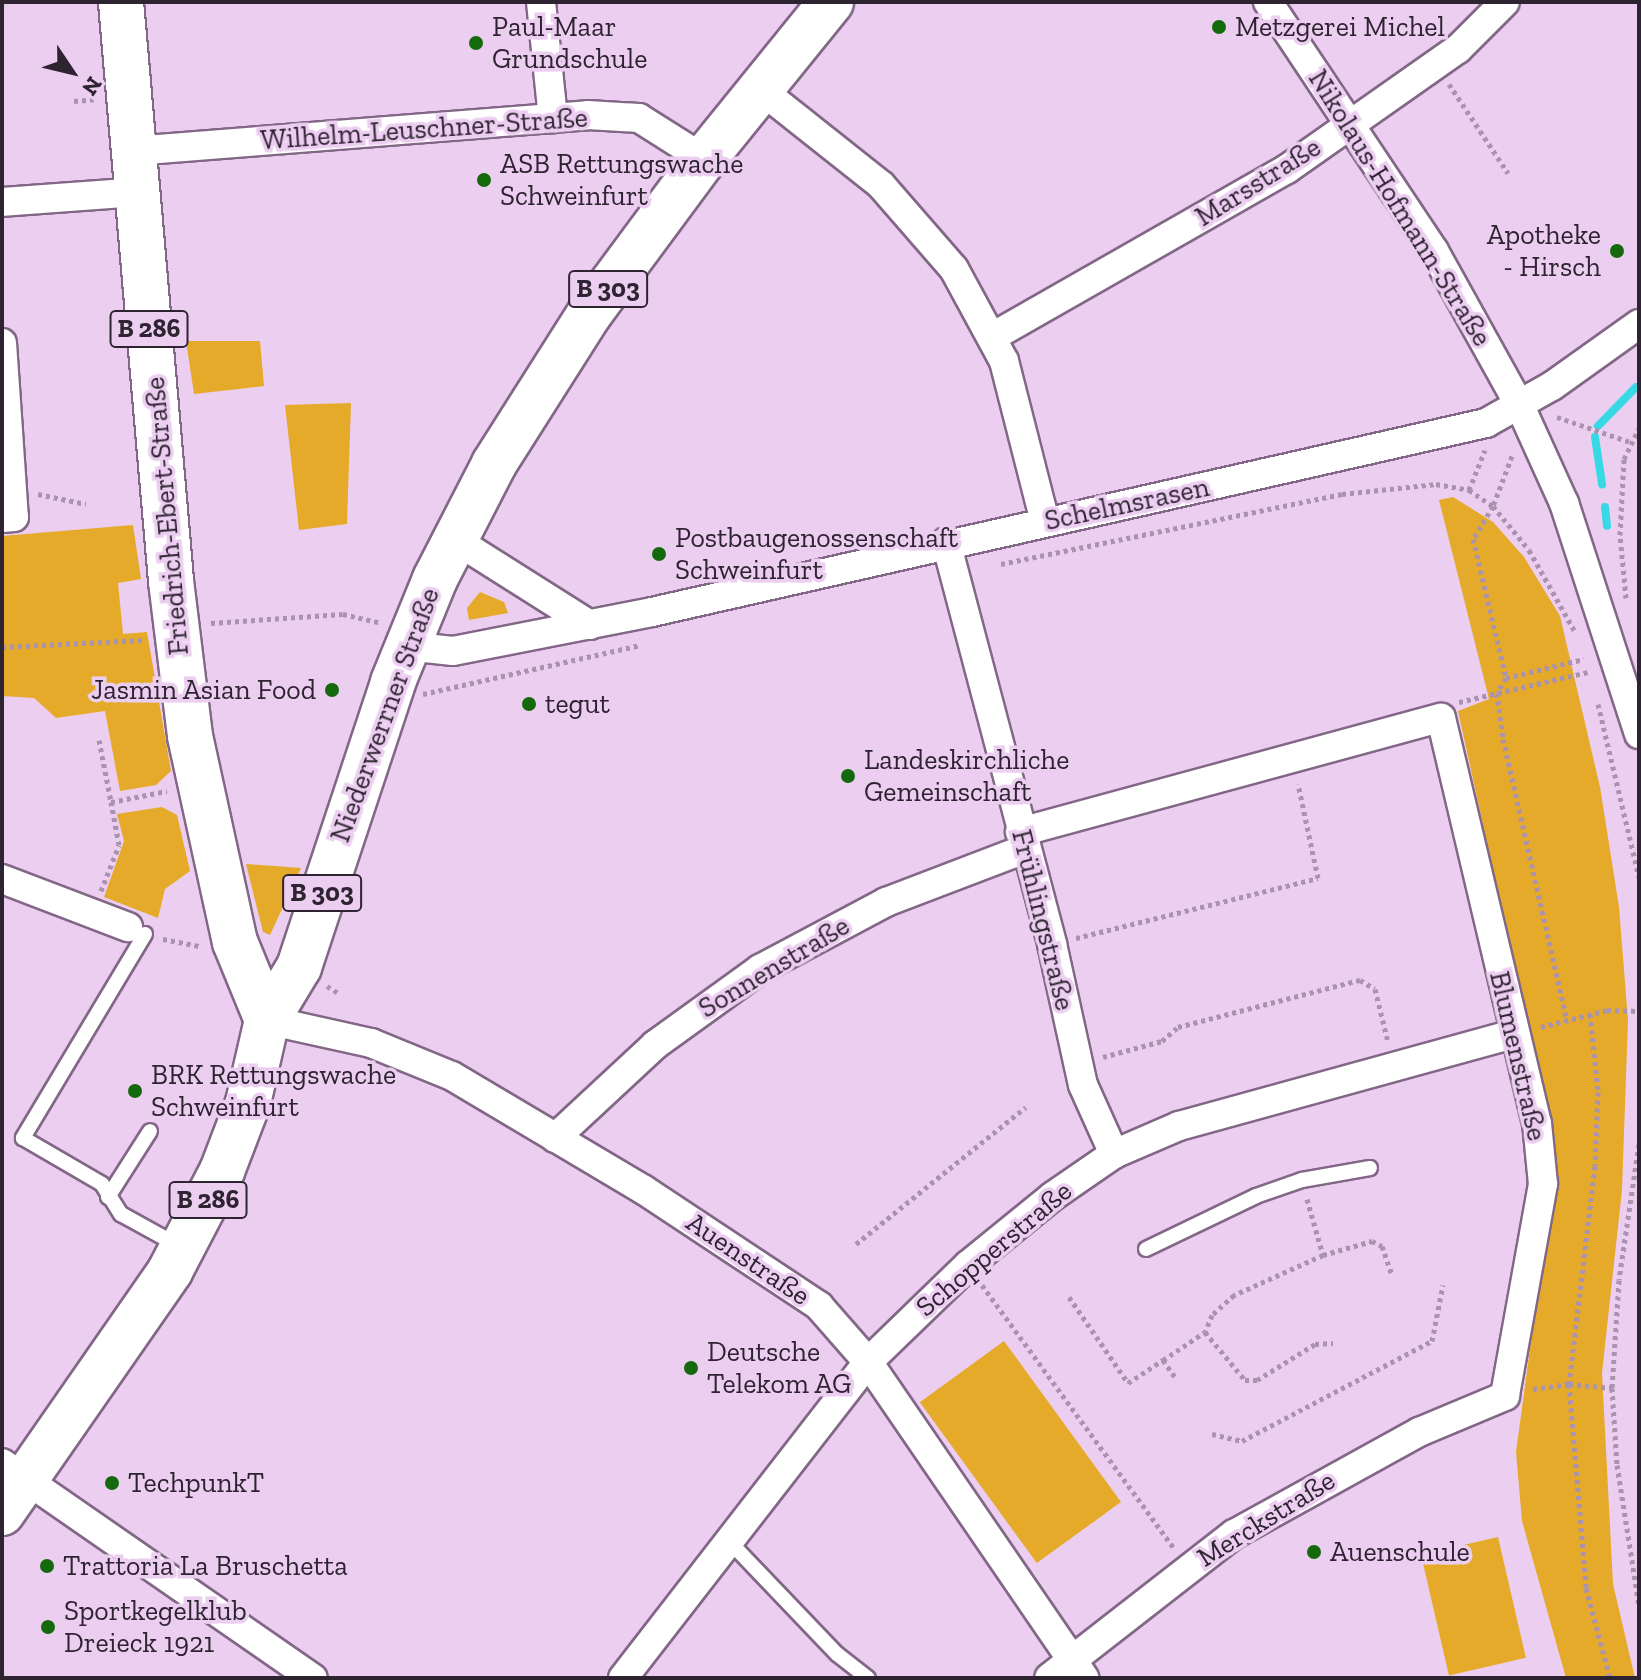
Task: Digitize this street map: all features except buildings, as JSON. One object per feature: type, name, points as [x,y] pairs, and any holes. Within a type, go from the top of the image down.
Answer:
[{"type":"main road","name":"Friedrich-Ebert-Straße","points":[[121,2],[190,736],[235,942],[267,1020]]},
{"type":"main road","name":"Niederwerrner Straße","points":[[10,1485],[183,1248],[233,1146],[261,1061],[267,1020],[299,967],[364,759],[397,636],[537,392],[704,159],[831,2]]},
{"type":"street","points":[[541,2],[553,118]]},
{"type":"street","name":"Nikolaus-Hofmann-Straße","points":[[1268,2],[1434,251],[1520,406],[1569,515],[1639,734]]},
{"type":"street","name":"Marsstraße","points":[[994,336],[1287,169],[1435,64],[1505,2]]},
{"type":"street","points":[[760,89],[881,185],[954,269],[994,336],[1016,394],[1045,522]]},
{"type":"street","name":"Wilhelm-Leuschner-Straße","points":[[2,202],[135,172],[553,118],[639,118],[704,159]]},
{"type":"street","name":"Schelmsrasen","points":[[397,636],[453,651],[590,625],[870,565],[946,542],[1459,430],[1520,406],[1639,324]]},
{"type":"street","points":[[2,343],[8,517]]},
{"type":"street","points":[[454,539],[590,625]]},
{"type":"street","name":"Frühlingstraße","points":[[946,542],[1052,944],[1079,1064],[1114,1154]]},
{"type":"street","name":"Sonnenstraße","points":[[555,1138],[655,1045],[760,969],[886,902],[1023,841],[1449,710]]},
{"type":"street","name":"Blumenstraße","points":[[1449,710],[1512,1034],[1537,1123],[1543,1184],[1516,1393]]},
{"type":"street","points":[[2,879],[137,931]]},
{"type":"street","name":"Auenstraße","points":[[267,1020],[400,1052],[644,1190],[819,1306],[868,1362],[1078,1668]]},
{"type":"street","name":"Schopperstraße","points":[[623,1678],[868,1362],[968,1265],[1114,1154],[1179,1126],[1512,1034]]},
{"type":"street","name":"Merckstraße","points":[[1049,1678],[1078,1668],[1188,1568],[1303,1492],[1419,1432],[1516,1393]]},
{"type":"street","points":[[10,1485],[313,1678]]},
{"type":"lane","points":[[137,931],[23,1138],[102,1184],[121,1214],[183,1248]]},
{"type":"lane","points":[[108,1197],[150,1131]]},
{"type":"lane","points":[[68,1164],[77,1149]]},
{"type":"lane","points":[[1146,1249],[1210,1216],[1302,1180],[1370,1168]]},
{"type":"lane","points":[[727,1540],[837,1654],[868,1678]]},
{"type":"path","points":[[1435,64],[1508,173]]},
{"type":"path","points":[[1553,421],[1559,415],[1630,442]]},
{"type":"path","points":[[1629,611],[1620,535],[1624,459],[1639,428]]},
{"type":"path","points":[[1469,490],[1488,442]]},
{"type":"path","points":[[1517,444],[1493,506],[1473,539],[1506,678],[1497,693],[1567,1020]]},
{"type":"path","points":[[954,573],[1342,494],[1422,485],[1469,490],[1493,506],[1554,589],[1576,634]]},
{"type":"path","points":[[43,494],[86,504]]},
{"type":"path","points":[[198,625],[343,614],[397,636]]},
{"type":"path","points":[[2,647],[137,638]]},
{"type":"path","points":[[420,695],[655,642]]},
{"type":"path","points":[[1580,646],[1592,687]]},
{"type":"path","points":[[1506,678],[1584,659]]},
{"type":"path","points":[[1449,710],[1497,693],[1588,672]]},
{"type":"path","points":[[1597,701],[1639,877]]},
{"type":"path","points":[[90,913],[119,845],[99,740]]},
{"type":"path","points":[[1052,944],[1318,878],[1292,756]]},
{"type":"path","points":[[111,802],[176,789]]},
{"type":"path","points":[[137,931],[187,947],[212,946]]},
{"type":"path","points":[[1079,1064],[1162,1041],[1178,1027],[1360,980],[1375,989],[1395,1066]]},
{"type":"path","points":[[1557,1022],[1590,1014],[1639,1011]]},
{"type":"path","points":[[1590,1014],[1598,1092],[1595,1166],[1569,1384],[1586,1588],[1610,1678]]},
{"type":"path","points":[[856,1244],[1026,1107]]},
{"type":"path","points":[[1639,1144],[1619,1280],[1612,1388],[1617,1465],[1639,1606]]},
{"type":"path","points":[[1302,1180],[1323,1255]]},
{"type":"path","points":[[1069,1297],[1128,1383],[1205,1332],[1212,1315],[1234,1295],[1323,1255],[1372,1241],[1382,1246],[1392,1275]]},
{"type":"path","points":[[1212,1434],[1242,1441],[1432,1341],[1443,1285]]},
{"type":"path","points":[[1003,1312],[1188,1568]]},
{"type":"path","points":[[1205,1332],[1245,1380],[1257,1380],[1315,1344],[1333,1343]]},
{"type":"path","points":[[1163,1360],[1177,1380]]},
{"type":"path","points":[[1516,1393],[1569,1384],[1612,1388]]},
{"type":"shaded area","points":[[186,341],[260,341],[264,386],[194,394]]},
{"type":"shaded area","points":[[351,403],[347,524],[299,530],[285,405]]},
{"type":"shaded area","points":[[1453,497],[1493,522],[1524,557],[1560,616],[1600,787],[1619,907],[1628,1020],[1622,1190],[1602,1373],[1613,1584],[1635,1678],[1566,1678],[1522,1521],[1516,1452],[1552,1187],[1549,1125],[1458,711],[1489,699],[1439,500]]},
{"type":"shaded area","points":[[133,525],[141,579],[118,583],[123,634],[147,632],[171,771],[156,785],[120,791],[105,711],[56,718],[34,698],[2,696],[2,536]]},
{"type":"shaded area","points":[[480,592],[504,602],[508,613],[469,620],[467,608]]},
{"type":"shaded area","points":[[162,807],[177,815],[190,871],[165,889],[158,918],[104,897],[124,841],[117,814]]},
{"type":"shaded area","points":[[246,864],[301,868],[270,935],[263,932]]},
{"type":"shaded area","points":[[1004,1341],[1121,1502],[1037,1563],[920,1402]]},
{"type":"shaded area","points":[[1498,1537],[1526,1658],[1449,1676],[1421,1555]]},
{"type":"waterway","points":[[1598,426],[1636,387]]},
{"type":"waterway","points":[[1595,437],[1602,484]]},
{"type":"waterway","points":[[1605,507],[1607,526]]},
{"type":"place","name":"Metzgerei Michel","points":[[1219,27]]},
{"type":"place","name":"Paul-Maar Grundschule","points":[[476,43]]},
{"type":"place","name":"ASB Rettungswache Schweinfurt","points":[[484,180]]},
{"type":"place","name":"Apotheke - Hirsch","points":[[1617,251]]},
{"type":"place","name":"Postbaugenossenschaft Schweinfurt","points":[[659,554]]},
{"type":"place","name":"Jasmin Asian Food","points":[[332,690]]},
{"type":"place","name":"tegut","points":[[529,704]]},
{"type":"place","name":"Landeskirchliche Gemeinschaft","points":[[848,776]]},
{"type":"place","name":"BRK Rettungswache Schweinfurt","points":[[135,1091]]},
{"type":"place","name":"Deutsche Telekom AG","points":[[691,1368]]},
{"type":"place","name":"TechpunkT","points":[[112,1483]]},
{"type":"place","name":"Auenschule","points":[[1314,1552]]},
{"type":"place","name":"Trattoria La Bruschetta","points":[[47,1566]]},
{"type":"place","name":"Sportkegelklub Dreieck 1921","points":[[48,1627]]}]
